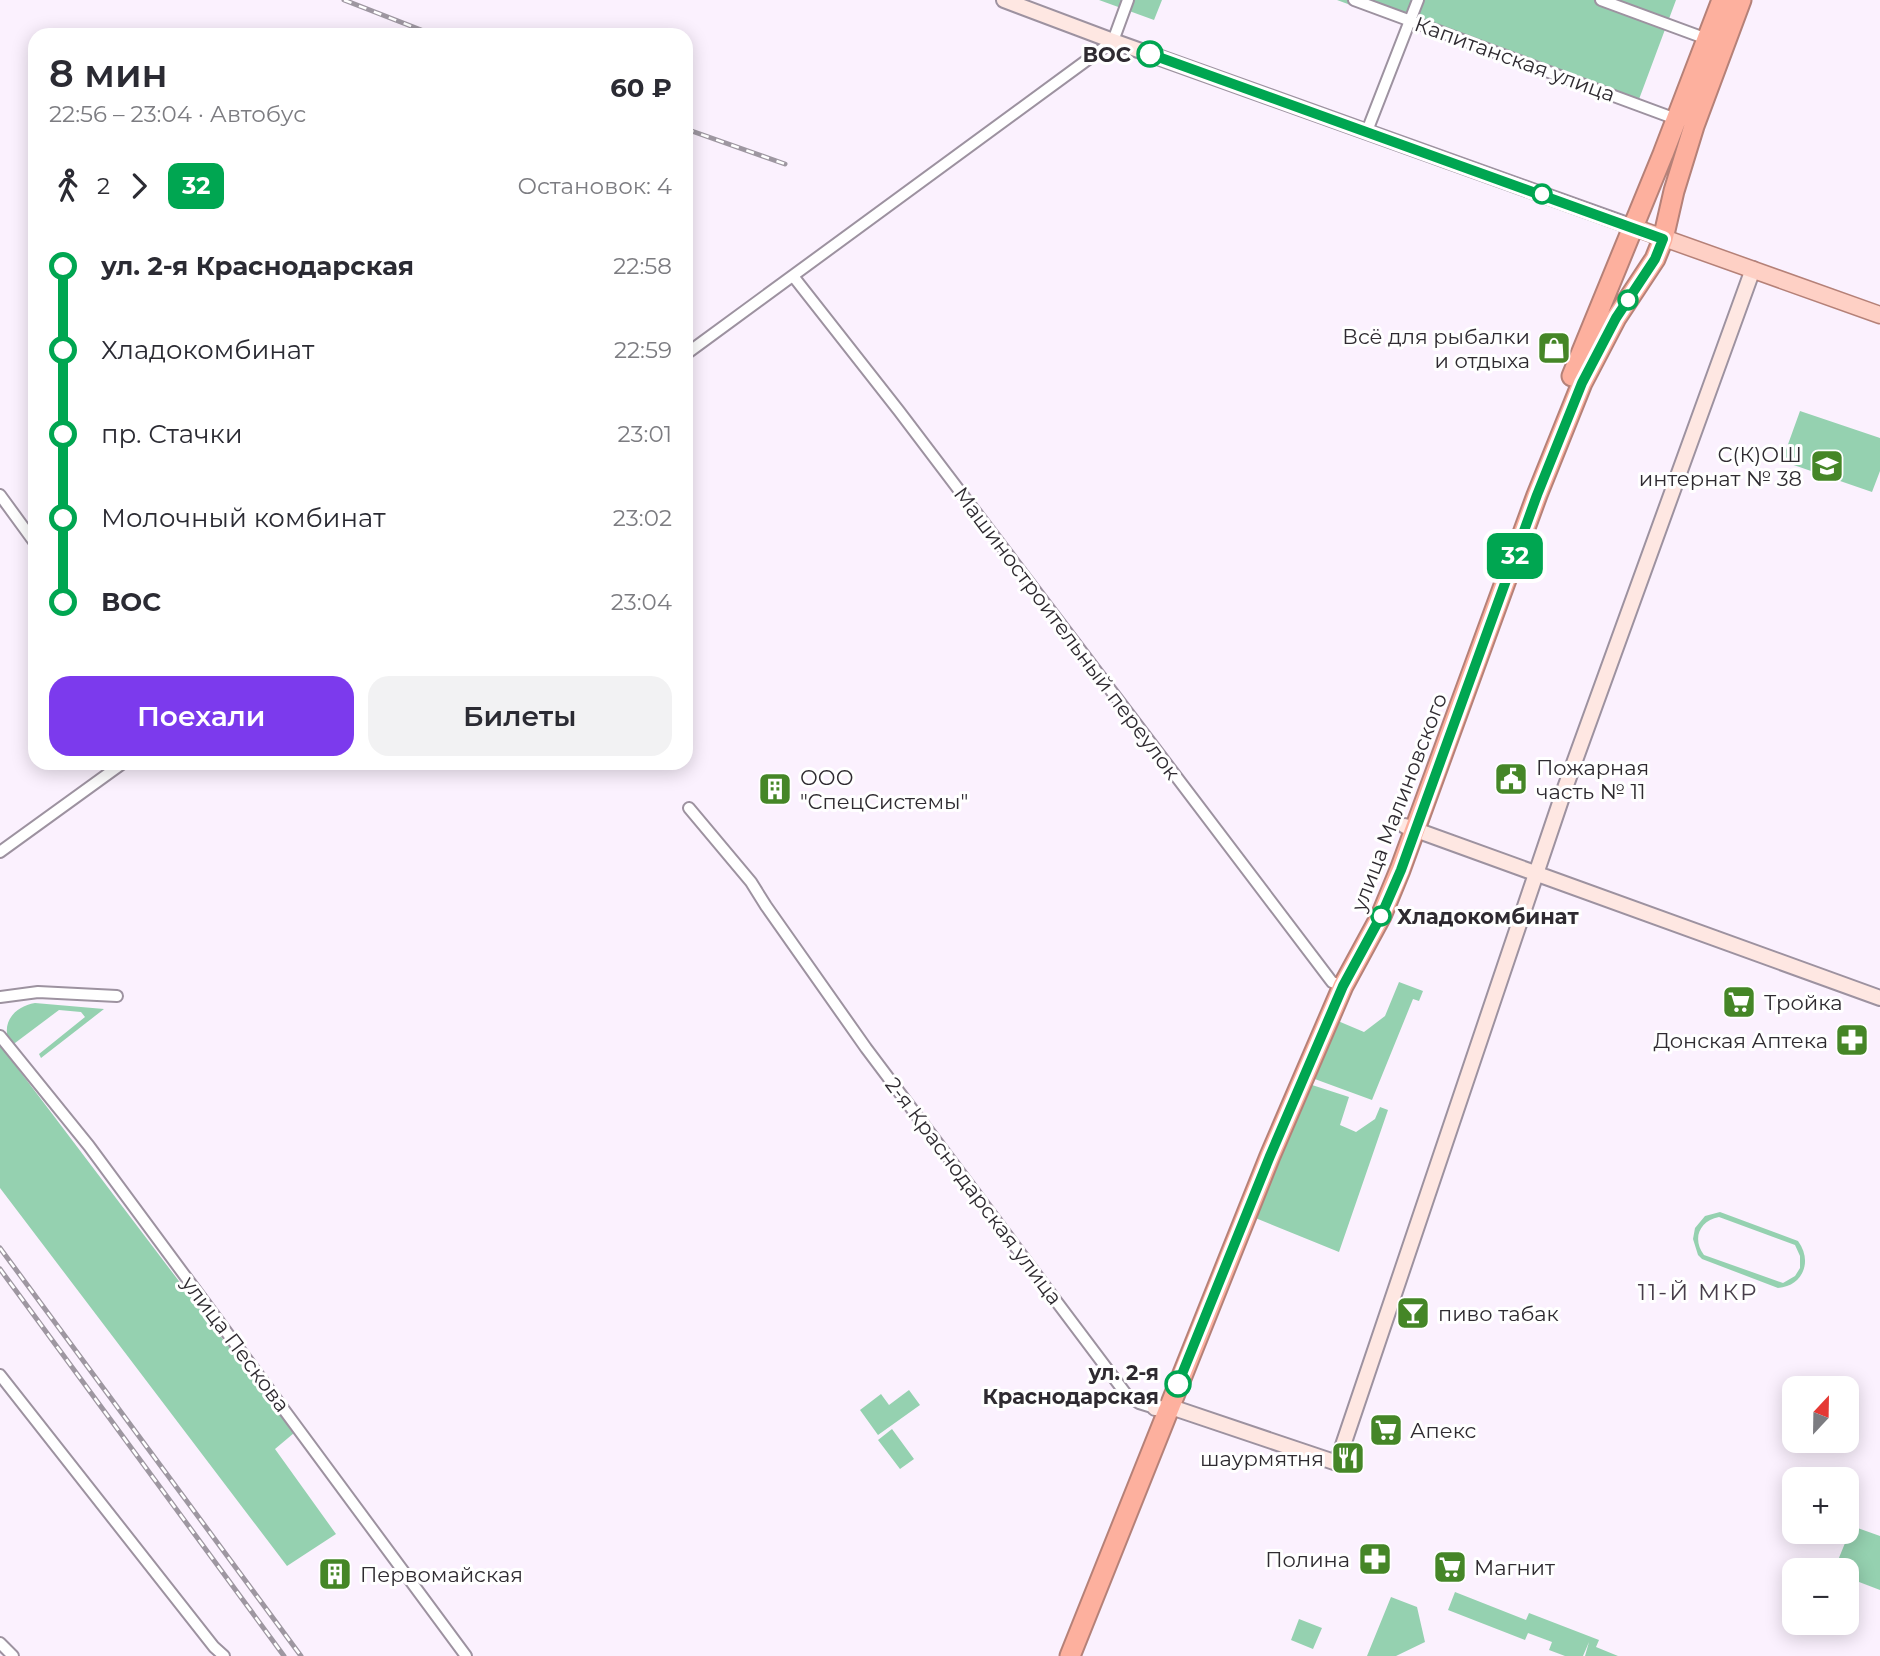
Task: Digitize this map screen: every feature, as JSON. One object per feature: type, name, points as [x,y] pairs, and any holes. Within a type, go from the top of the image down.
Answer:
[{"type":"highway","name":"улица Малиновского","points":[[1059,1656],[1338,984],[1381,916],[1409,828],[1571,379],[1722,0]]},
{"type":"highway","name":"улица Малиновского","points":[[1409,828],[1582,383],[1616,318],[1655,259],[1692,132],[1741,0]]},
{"type":"highway","name":"улица Малиновского","points":[[1070,1656],[1162,1408]]},
{"type":"main road","points":[[1633,227],[1880,315]]},
{"type":"street","points":[[1004,0],[1633,227]]},
{"type":"street","points":[[693,350],[1113,41],[1128,0]]},
{"type":"street","name":"Капитанская улица","points":[[1354,0],[1676,118]]},
{"type":"street","points":[[1367,131],[1418,0]]},
{"type":"street","points":[[1601,0],[1707,39]]},
{"type":"street","points":[[1537,874],[1752,269]]},
{"type":"street","name":"Машиностроительный переулок","points":[[793,276],[1338,984]]},
{"type":"street","points":[[0,495],[28,533]]},
{"type":"street","points":[[0,852],[113,770]]},
{"type":"street","name":"2-я Краснодарская улица","points":[[689,808],[751,882],[866,1048],[1126,1394],[1139,1404],[1177,1409],[1337,1463],[1537,874]]},
{"type":"street","points":[[1409,828],[1880,998]]},
{"type":"street","points":[[0,997],[38,992],[117,996]]},
{"type":"street","name":"улица Пескова","points":[[0,1036],[97,1157],[466,1656]]},
{"type":"street","points":[[0,1375],[214,1647],[224,1656]]},
{"type":"street","points":[[0,1643],[13,1656]]},
{"type":"green space","points":[[1099,0],[1162,0],[1154,20]]},
{"type":"green space","points":[[1337,0],[1676,0],[1635,110]]},
{"type":"green space","points":[[1800,411],[1880,438],[1880,471],[1872,492],[1782,461]]},
{"type":"green space","points":[[1399,982],[1423,991],[1419,1001],[1413,999],[1372,1100],[1312,1078],[1338,1021],[1364,1032],[1385,1016]]},
{"type":"green space","points":[[35,1003],[104,1009],[41,1058],[39,1054],[85,1017],[81,1012],[59,1010],[15,1043],[10,1043],[7,1029],[11,1017],[21,1008]]},
{"type":"green space","points":[[0,1045],[294,1433],[275,1449],[336,1534],[287,1566],[0,1188]]},
{"type":"green space","points":[[1309,1084],[1349,1097],[1340,1125],[1356,1132],[1375,1119],[1380,1107],[1388,1110],[1339,1252],[1253,1217]]},
{"type":"green space","points":[[1720,1212],[1798,1241],[1805,1256],[1805,1264],[1799,1278],[1794,1283],[1778,1288],[1702,1259],[1693,1239],[1695,1228],[1705,1216]],"holes":[[[1719,1217],[1795,1245],[1800,1256],[1800,1268],[1795,1276],[1783,1283],[1704,1255],[1698,1237],[1707,1222]]]},
{"type":"green space","points":[[909,1390],[920,1405],[878,1435],[860,1410],[881,1394],[889,1405]]},
{"type":"green space","points":[[892,1429],[914,1459],[900,1469],[878,1440]]},
{"type":"green space","points":[[1859,1528],[1880,1536],[1880,1590],[1859,1582],[1859,1558],[1839,1558],[1845,1544],[1859,1544]]},
{"type":"green space","points":[[1455,1592],[1526,1620],[1529,1613],[1599,1640],[1596,1647],[1618,1656],[1585,1656],[1589,1642],[1583,1656],[1565,1656],[1549,1650],[1552,1642],[1528,1633],[1525,1640],[1448,1610]]},
{"type":"green space","points":[[1391,1597],[1417,1607],[1425,1642],[1396,1656],[1367,1656]]},
{"type":"green space","points":[[1299,1619],[1322,1628],[1313,1649],[1291,1640]]},
{"type":"railway","points":[[344,0],[416,28]]},
{"type":"railway","points":[[693,131],[785,164]]},
{"type":"railway","points":[[0,1248],[301,1656]]},
{"type":"railway","points":[[0,1269],[284,1656]]},
{"type":"bus line","name":"32","points":[[1150,54],[1663,239],[1655,259],[1616,318],[1582,383],[1537,495],[1401,870],[1381,916],[1343,986],[1270,1156],[1178,1384]]},
{"type":"place","name":"ВОС","points":[[1150,54]]},
{"type":"place","name":"Всё для рыбалки и отдыха","points":[[1554,348]]},
{"type":"place","name":"С(К)ОШ интернат № 38","points":[[1827,466]]},
{"type":"place","name":"Пожарная часть № 11","points":[[1511,779]]},
{"type":"place","name":"ООО \"СпецСистемы\"","points":[[775,789]]},
{"type":"place","name":"Хладокомбинат","points":[[1381,916]]},
{"type":"place","name":"Тройка","points":[[1739,1002]]},
{"type":"place","name":"Донская Аптека","points":[[1852,1040]]},
{"type":"place","name":"пиво табак","points":[[1413,1313]]},
{"type":"place","name":"ул. 2-я Краснодарская","points":[[1178,1384]]},
{"type":"place","name":"Апекс","points":[[1386,1430]]},
{"type":"place","name":"шаурмятня","points":[[1348,1458]]},
{"type":"place","name":"Полина","points":[[1375,1559]]},
{"type":"place","name":"Магнит","points":[[1450,1567]]},
{"type":"place","name":"Первомайская","points":[[335,1574]]},
{"type":"district","name":"11-Й МКР","points":[[1698,1292]]}]
